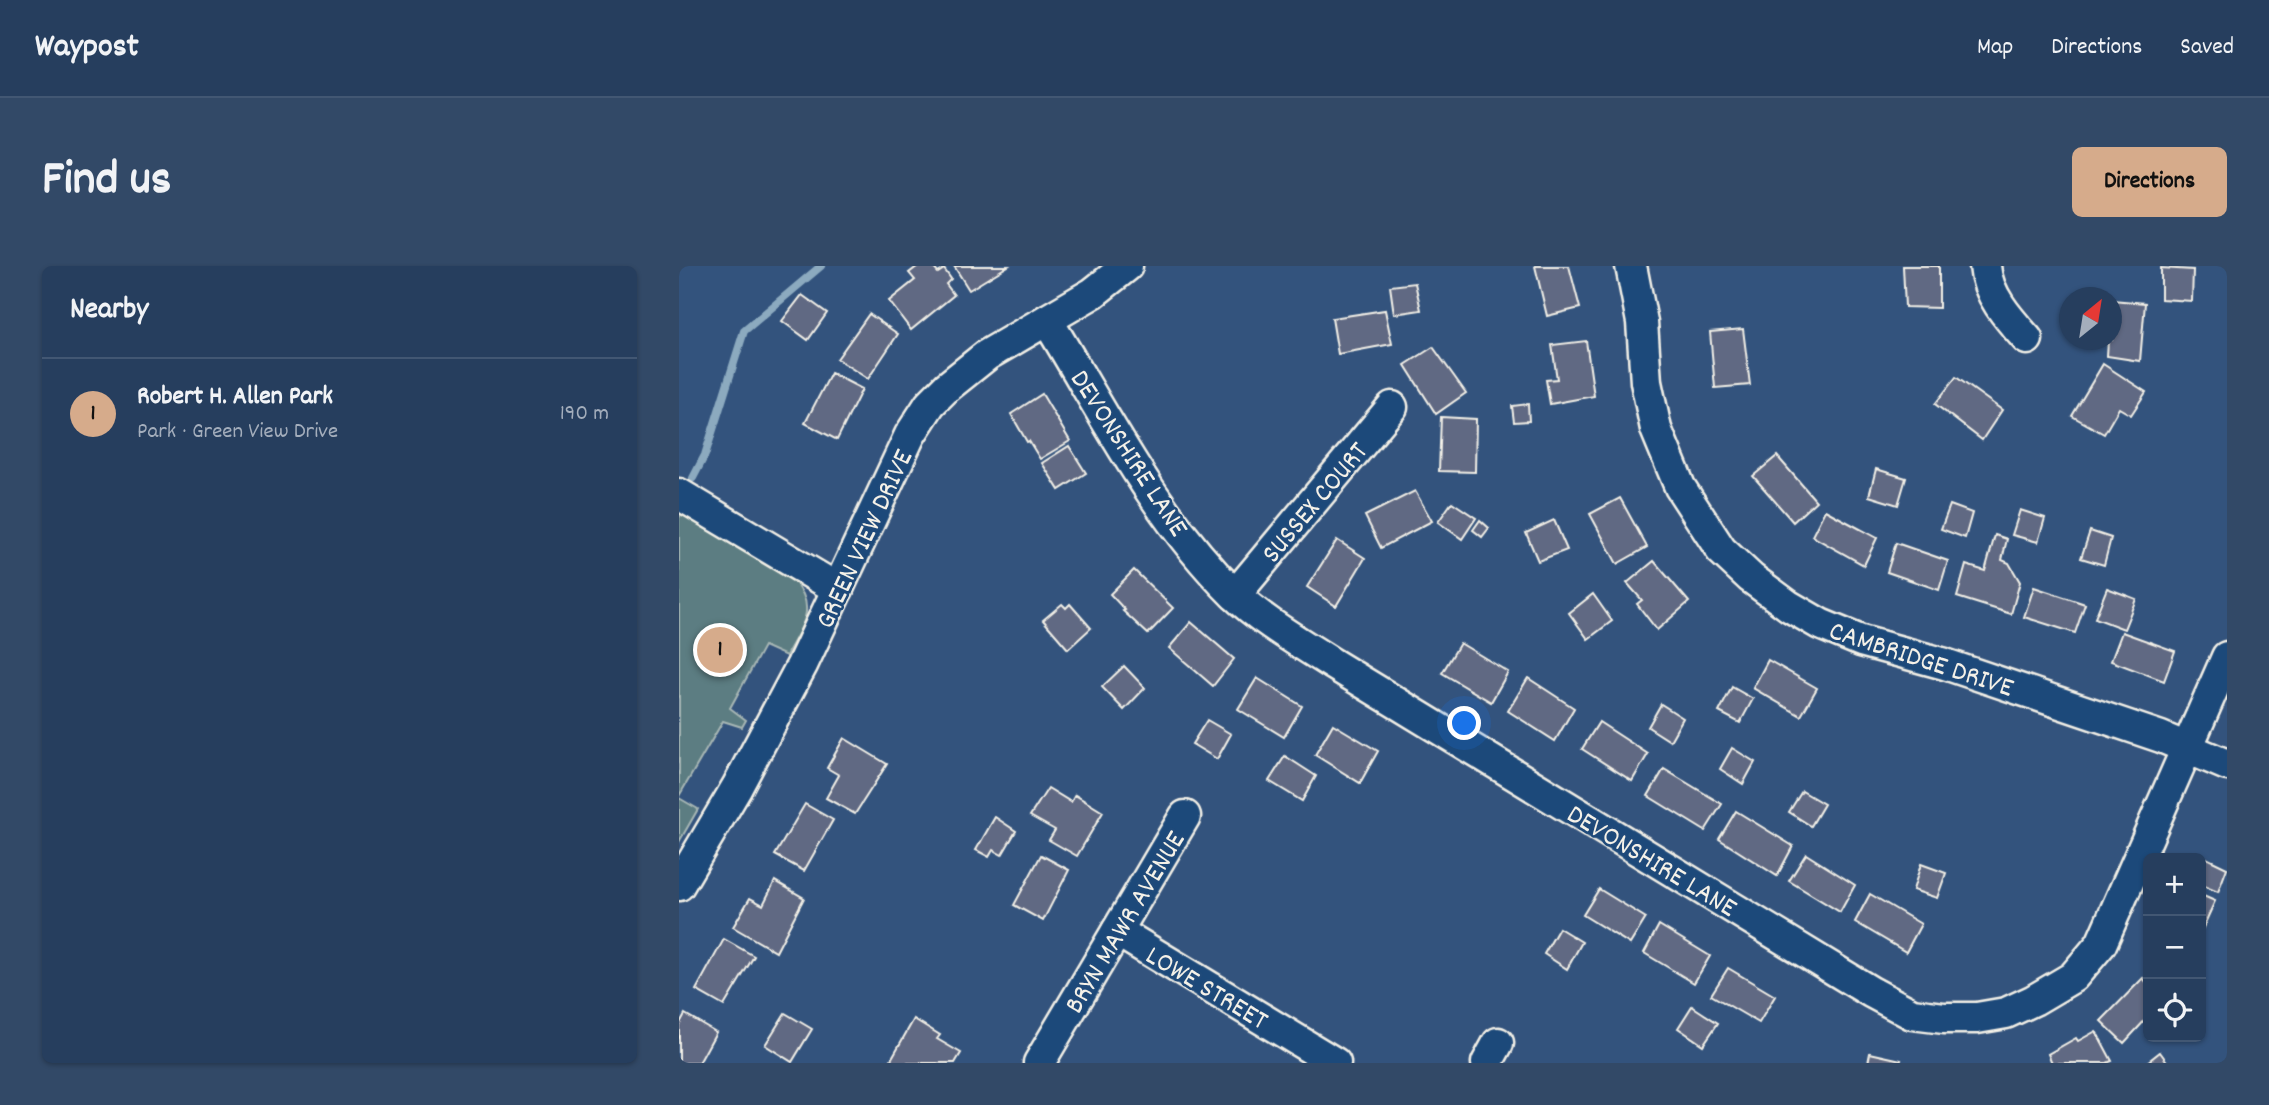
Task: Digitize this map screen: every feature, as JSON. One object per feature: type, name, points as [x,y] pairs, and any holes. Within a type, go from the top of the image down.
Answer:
[{"type":"street","name":"GREEN VIEW DRIVE","points":[[679,885],[750,763],[802,665],[910,435],[930,404],[987,355],[1093,293],[1127,266]]},
{"type":"street","name":"CAMBRIDGE DRIVE","points":[[1631,266],[1642,322],[1646,382],[1657,429],[1680,487],[1721,550],[1751,578],[1789,606],[1820,624],[1861,641],[1945,664],[2161,737],[2227,765]]},
{"type":"street","points":[[1985,266],[1993,293],[2005,315],[2027,339]]},
{"type":"street","name":"DEVONSHIRE LANE","points":[[1047,320],[1159,506],[1209,568],[1235,595],[1333,664],[1859,985],[1912,1014],[1966,1018],[2006,1013],[2073,977],[2101,944],[2227,657]]},
{"type":"street","name":"SUSSEX COURT","points":[[1235,595],[1392,407]]},
{"type":"street","points":[[679,494],[838,589]]},
{"type":"street","name":"BRYN MAWR AVENUE","points":[[1039,1063],[1185,816]]},
{"type":"street","name":"LOWE STREET","points":[[1117,931],[1335,1063]]},
{"type":"green space","points":[[683,511],[793,580],[801,590],[806,609],[802,627],[786,656],[764,646],[730,708],[746,720],[742,727],[723,721],[679,796],[679,518]]},
{"type":"green space","points":[[679,798],[698,809],[679,842]]},
{"type":"building","points":[[918,266],[932,266],[938,273],[944,269],[951,279],[946,284],[954,295],[911,330],[889,301],[915,280],[909,273]]},
{"type":"building","points":[[954,266],[1008,266],[969,290]]},
{"type":"building","points":[[1535,266],[1569,266],[1580,308],[1547,316]]},
{"type":"building","points":[[1903,266],[1939,266],[1939,308],[1905,307]]},
{"type":"building","points":[[2161,268],[2193,270],[2192,301],[2161,299]]},
{"type":"building","points":[[1415,283],[1421,310],[1394,314],[1390,286]]},
{"type":"building","points":[[802,295],[827,313],[808,340],[782,321]]},
{"type":"building","points":[[2122,301],[2145,303],[2140,361],[2107,356],[2107,350],[2122,350]]},
{"type":"building","points":[[1385,310],[1392,344],[1338,354],[1332,318]]},
{"type":"building","points":[[869,314],[898,334],[868,379],[837,359]]},
{"type":"building","points":[[1743,329],[1750,385],[1715,388],[1710,332]]},
{"type":"building","points":[[1586,341],[1594,396],[1550,404],[1546,380],[1557,379],[1552,345]]},
{"type":"building","points":[[1433,347],[1466,393],[1436,414],[1405,365]]},
{"type":"building","points":[[2103,364],[2146,392],[2131,415],[2119,408],[2104,434],[2072,416]]},
{"type":"building","points":[[831,373],[862,389],[837,440],[805,423]]},
{"type":"building","points":[[1956,377],[2002,410],[1982,440],[1935,404]]},
{"type":"building","points":[[1042,394],[1070,441],[1040,459],[1011,414]]},
{"type":"building","points":[[1528,404],[1529,421],[1514,422],[1512,406]]},
{"type":"building","points":[[1441,417],[1476,419],[1475,472],[1439,471]]},
{"type":"building","points":[[1069,446],[1086,473],[1059,490],[1042,463]]},
{"type":"building","points":[[1777,456],[1816,501],[1793,522],[1753,476]]},
{"type":"building","points":[[1876,469],[1906,478],[1898,505],[1869,496]]},
{"type":"building","points":[[1415,491],[1432,521],[1381,548],[1365,516]]},
{"type":"building","points":[[1620,498],[1647,547],[1617,564],[1590,514]]},
{"type":"building","points":[[1452,502],[1476,518],[1462,539],[1438,522]]},
{"type":"building","points":[[1950,505],[1972,513],[1965,538],[1941,529]]},
{"type":"building","points":[[1825,510],[1877,538],[1864,565],[1812,536]]},
{"type":"building","points":[[2020,510],[2045,518],[2038,542],[2012,535]]},
{"type":"building","points":[[1480,520],[1489,528],[1482,537],[1473,530]]},
{"type":"building","points":[[1554,520],[1567,550],[1538,561],[1526,533]]},
{"type":"building","points":[[2090,531],[2111,538],[2104,565],[2081,558]]},
{"type":"building","points":[[1995,535],[2007,539],[2002,560],[2009,563],[2020,582],[2011,614],[1957,597],[1966,565],[1985,571]]},
{"type":"building","points":[[1337,540],[1365,558],[1336,606],[1307,587]]},
{"type":"building","points":[[1896,543],[1948,561],[1939,590],[1887,572]]},
{"type":"building","points":[[1654,561],[1689,602],[1657,630],[1637,604],[1642,600],[1627,583]]},
{"type":"building","points":[[1134,570],[1173,608],[1148,634],[1123,611],[1125,610],[1110,594]]},
{"type":"building","points":[[2034,587],[2085,604],[2075,633],[2024,617]]},
{"type":"building","points":[[2107,588],[2136,599],[2124,629],[2095,618]]},
{"type":"building","points":[[1593,594],[1612,621],[1588,639],[1569,613]]},
{"type":"building","points":[[1062,604],[1066,608],[1070,604],[1091,628],[1068,649],[1043,620]]},
{"type":"building","points":[[1191,622],[1234,659],[1213,686],[1169,648]]},
{"type":"building","points":[[2122,632],[2175,651],[2164,681],[2111,661]]},
{"type":"building","points":[[1460,643],[1508,672],[1491,702],[1442,673]]},
{"type":"building","points":[[1768,660],[1817,688],[1801,716],[1753,688]]},
{"type":"building","points":[[1124,666],[1145,688],[1124,710],[1102,687]]},
{"type":"building","points":[[1257,678],[1302,706],[1284,737],[1238,709]]},
{"type":"building","points":[[1528,678],[1574,708],[1555,741],[1508,711]]},
{"type":"building","points":[[1732,687],[1753,699],[1740,723],[1719,712]]},
{"type":"building","points":[[1661,704],[1683,718],[1670,741],[1648,727]]},
{"type":"building","points":[[1207,720],[1231,734],[1217,759],[1192,744]]},
{"type":"building","points":[[1599,722],[1648,754],[1632,781],[1582,749]]},
{"type":"building","points":[[1333,724],[1378,751],[1360,783],[1315,755]]},
{"type":"building","points":[[844,738],[887,764],[855,814],[826,798],[839,775],[827,768]]},
{"type":"building","points":[[1732,748],[1755,762],[1743,784],[1720,769]]},
{"type":"building","points":[[1285,756],[1316,776],[1302,801],[1269,781]]},
{"type":"building","points":[[1664,769],[1722,804],[1705,831],[1648,796]]},
{"type":"building","points":[[1048,788],[1071,802],[1075,795],[1103,812],[1077,856],[1049,840],[1055,830],[1030,816]]},
{"type":"building","points":[[1802,791],[1824,804],[1811,826],[1789,812]]},
{"type":"building","points":[[805,804],[833,820],[804,871],[775,855]]},
{"type":"building","points":[[1736,811],[1793,846],[1777,876],[1719,839]]},
{"type":"building","points":[[995,817],[1016,831],[1002,855],[993,850],[989,857],[976,850]]},
{"type":"building","points":[[1806,854],[1855,885],[1840,912],[1789,881]]},
{"type":"building","points":[[1041,855],[1069,870],[1043,921],[1014,905]]},
{"type":"building","points":[[2206,858],[2227,868],[2218,892],[2206,887]]},
{"type":"building","points":[[1921,864],[1946,873],[1937,898],[1913,890]]},
{"type":"building","points":[[775,881],[804,898],[776,952],[733,927],[750,898],[763,905]]},
{"type":"building","points":[[1599,889],[1646,918],[1630,944],[1583,915]]},
{"type":"building","points":[[1870,894],[1921,924],[1906,952],[1855,922]]},
{"type":"building","points":[[2206,897],[2215,901],[2206,921]]},
{"type":"building","points":[[1659,925],[1710,956],[1694,983],[1644,953]]},
{"type":"building","points":[[1559,928],[1582,942],[1567,969],[1544,954]]},
{"type":"building","points":[[724,939],[754,956],[724,1006],[696,990]]},
{"type":"building","points":[[1728,968],[1775,996],[1759,1023],[1711,995]]},
{"type":"building","points":[[2143,978],[2143,1022],[2124,1043],[2101,1021]]},
{"type":"building","points":[[1692,1006],[1718,1023],[1703,1045],[1678,1028]]},
{"type":"building","points":[[785,1013],[812,1029],[792,1062],[765,1045]]},
{"type":"building","points":[[685,1014],[716,1032],[699,1063],[679,1063],[679,1025]]},
{"type":"building","points":[[914,1019],[940,1035],[937,1039],[961,1053],[955,1063],[889,1063]]},
{"type":"building","points":[[2096,1031],[2112,1061],[2052,1063],[2048,1054],[2076,1038],[2078,1041]]},
{"type":"building","points":[[2160,1052],[2168,1063],[2146,1063]]},
{"type":"building","points":[[1870,1053],[1901,1060],[1900,1063],[1868,1063]]},
{"type":"waterway","points":[[693,478],[705,455],[744,331],[821,266]]},
{"type":"place","name":"Robert H. Allen Park","points":[[720,650]]}]
